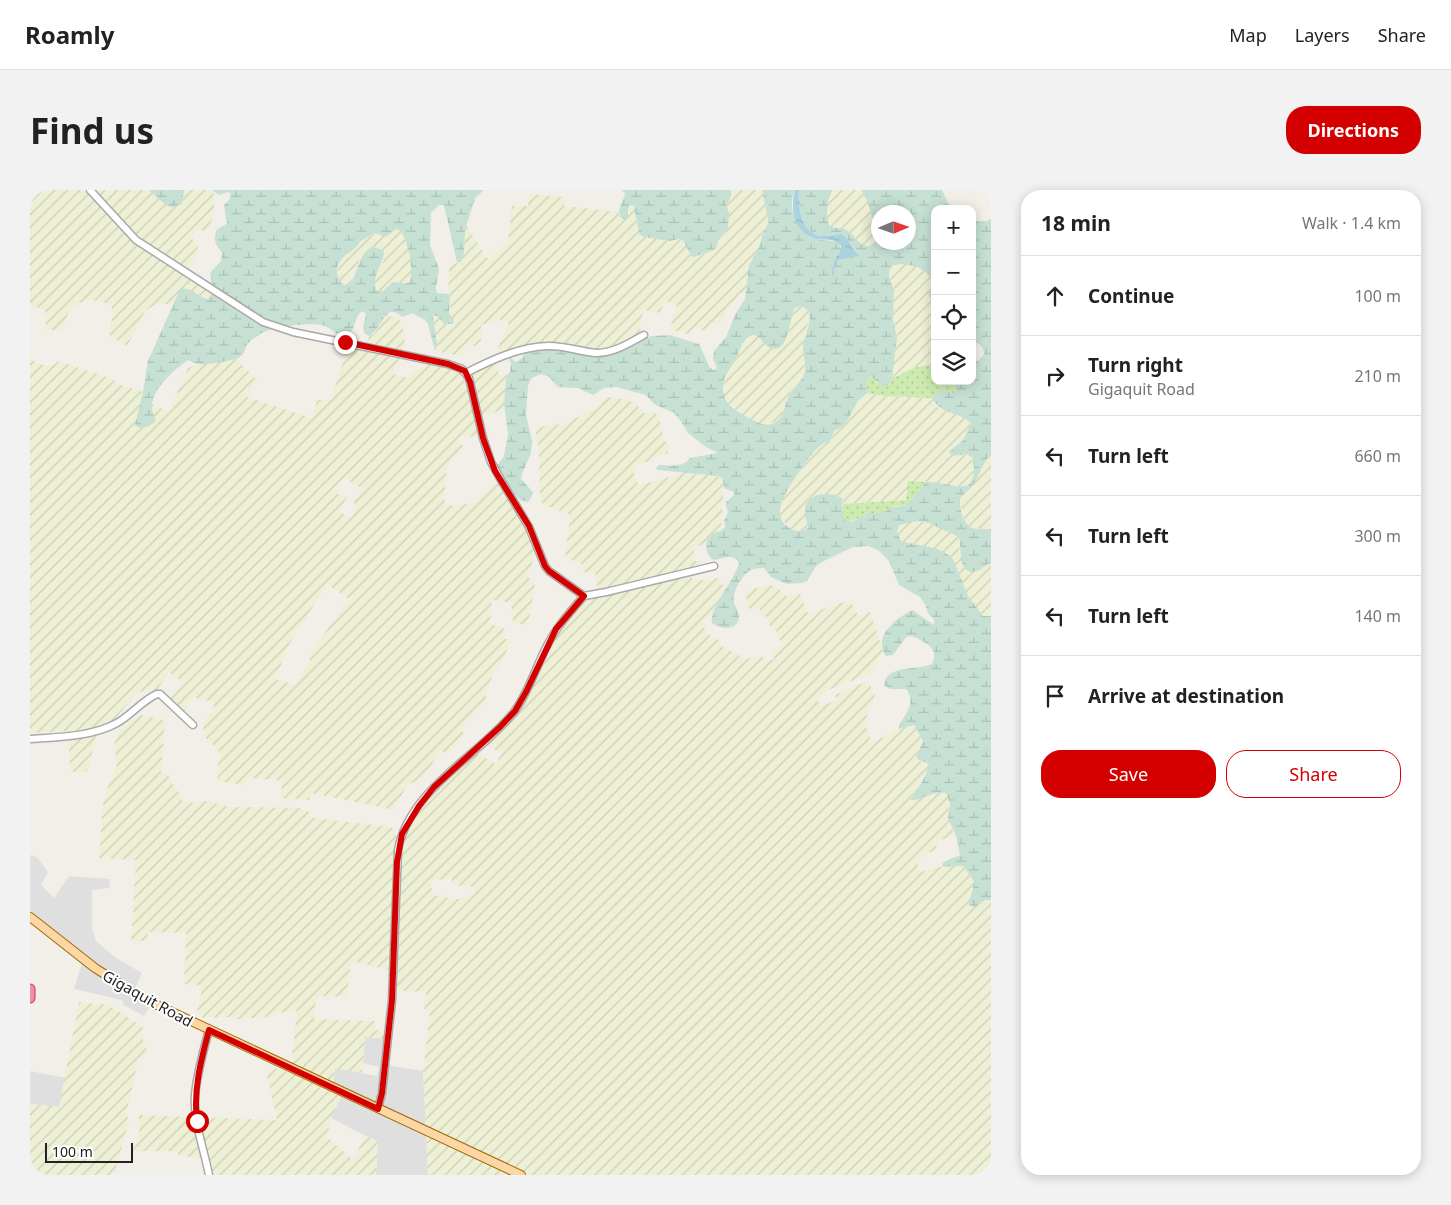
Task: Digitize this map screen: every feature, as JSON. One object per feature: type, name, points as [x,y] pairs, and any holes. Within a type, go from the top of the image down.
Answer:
[{"type":"highway","points":[[30,989],[30,998]]},
{"type":"main road","name":"Gigaquit Road","points":[[30,917],[83,960],[125,988],[209,1030],[521,1175]]},
{"type":"street","points":[[90,190],[136,240],[263,322],[293,332],[448,364],[462,369],[470,382],[483,438],[491,462],[529,526],[545,566],[549,571],[584,596]]},
{"type":"street","points":[[466,373],[495,359],[534,347],[562,346],[602,353],[614,350],[644,335]]},
{"type":"street","points":[[378,1109],[382,1093],[392,1000],[397,862],[402,834],[419,806],[434,787],[515,711],[556,629],[584,596],[600,594],[714,566]]},
{"type":"street","points":[[30,739],[66,736],[101,730],[123,719],[157,694],[160,694],[193,725]]},
{"type":"street","points":[[209,1030],[199,1069],[195,1096],[197,1121],[209,1175]]},
{"type":"street","points":[[990,1175],[991,1170]]},
{"type":"shaded area","points":[[30,855],[37,857],[48,872],[41,885],[54,898],[69,876],[110,879],[109,888],[92,890],[92,928],[96,941],[116,958],[142,973],[134,991],[153,1002],[144,1016],[123,1005],[122,1000],[74,989],[84,957],[30,913]]},
{"type":"shaded area","points":[[365,1037],[389,1039],[386,1065],[423,1071],[428,1175],[376,1175],[378,1142],[331,1118],[344,1090],[333,1085],[335,1068],[377,1076],[379,1067],[363,1063]]},
{"type":"shaded area","points":[[30,1071],[66,1078],[59,1107],[30,1104]]},
{"type":"green space","points":[[30,190],[149,190],[167,205],[181,204],[184,190],[212,190],[214,193],[214,207],[210,229],[204,231],[196,229],[191,238],[198,244],[197,253],[188,270],[212,286],[214,295],[209,299],[203,298],[189,289],[176,295],[172,304],[156,304],[145,311],[127,346],[110,336],[109,330],[113,315],[111,304],[92,300],[78,303],[69,311],[62,331],[46,329],[45,311],[36,307],[30,310]]},
{"type":"green space","points":[[149,190],[184,190],[182,204],[173,207],[167,206]]},
{"type":"green space","points":[[212,190],[484,190],[475,198],[465,230],[464,252],[461,262],[457,262],[444,205],[439,205],[431,213],[430,245],[439,269],[437,293],[448,294],[450,297],[449,314],[453,318],[453,324],[444,324],[437,316],[433,316],[437,344],[435,351],[428,324],[425,320],[412,313],[402,317],[391,312],[387,314],[377,329],[369,336],[364,333],[363,328],[366,314],[363,311],[358,316],[352,331],[346,335],[338,334],[325,326],[314,324],[269,330],[251,341],[246,346],[243,354],[233,360],[203,364],[188,360],[171,374],[156,392],[152,407],[156,421],[146,427],[137,427],[135,425],[148,361],[180,289],[188,289],[201,297],[209,299],[214,295],[210,273],[221,261],[222,253],[216,244],[215,236],[217,229],[227,224],[224,205],[229,200],[231,194],[228,192],[219,195]],"holes":[[[396,229],[401,231],[410,256],[410,282],[393,282],[383,291],[377,291],[375,281],[384,252],[377,248],[372,248],[363,256],[352,282],[344,285],[340,280],[337,270],[340,261],[348,253],[356,248],[361,241],[375,233],[386,237]]]},
{"type":"green space","points":[[621,190],[731,190],[731,196],[726,206],[729,212],[728,228],[714,250],[694,257],[691,256],[682,238],[670,241],[644,237],[639,234],[634,206],[630,205],[628,209],[628,219],[625,220],[620,217],[619,210],[625,193]]},
{"type":"green space","points":[[731,190],[762,190],[768,223],[759,247],[749,265],[746,294],[740,293],[721,322],[710,323],[707,332],[695,327],[691,335],[670,329],[677,304],[664,301],[661,313],[643,310],[640,332],[625,343],[599,353],[555,345],[500,358],[498,374],[507,375],[504,410],[485,414],[479,420],[483,438],[461,435],[457,442],[464,446],[447,465],[444,500],[448,505],[455,506],[473,503],[500,480],[538,549],[527,575],[535,586],[528,625],[513,623],[511,603],[492,600],[490,624],[505,629],[503,638],[511,641],[502,661],[493,674],[485,702],[461,728],[464,734],[450,752],[445,753],[441,750],[422,779],[407,785],[394,810],[311,793],[309,800],[281,798],[282,781],[246,777],[244,785],[217,781],[219,751],[204,736],[203,724],[213,710],[214,702],[192,697],[182,715],[168,702],[182,682],[169,672],[157,690],[138,692],[107,728],[97,731],[89,767],[86,772],[70,770],[68,731],[30,733],[30,359],[45,366],[54,365],[59,361],[113,379],[117,384],[143,392],[138,427],[141,428],[153,424],[152,404],[169,412],[188,368],[199,364],[236,359],[257,380],[247,397],[312,418],[317,400],[331,400],[349,343],[366,347],[369,336],[374,334],[386,315],[399,319],[405,335],[404,349],[393,374],[407,378],[414,371],[428,366],[431,361],[467,374],[492,362],[509,323],[499,319],[481,325],[481,340],[476,346],[465,344],[462,356],[435,351],[437,344],[433,316],[437,316],[444,324],[448,325],[451,301],[448,294],[449,267],[452,264],[461,262],[466,225],[487,258],[491,258],[508,241],[512,206],[528,206],[529,194],[565,197],[564,206],[619,212],[620,217],[629,214],[630,204],[634,206],[636,212],[639,234],[644,237],[670,241],[682,238],[691,256],[699,256],[717,246],[718,241],[725,233],[726,206],[731,196]],"holes":[[[344,478],[363,489],[354,500],[355,511],[351,518],[339,512],[347,497],[337,494],[336,488]],[[327,584],[349,599],[309,655],[310,662],[295,685],[275,679],[289,645]]]},
{"type":"green space","points":[[762,190],[795,190],[792,200],[793,212],[802,229],[816,239],[839,242],[841,249],[832,264],[833,275],[835,264],[838,260],[858,256],[841,234],[821,236],[807,228],[801,216],[799,190],[833,190],[827,208],[830,227],[847,230],[862,244],[871,245],[871,250],[916,250],[916,205],[871,205],[871,213],[861,190],[942,190],[949,205],[931,205],[931,281],[926,272],[914,266],[900,264],[890,267],[889,276],[894,291],[893,319],[897,339],[892,378],[888,385],[881,386],[873,378],[869,377],[866,381],[867,393],[858,401],[845,425],[834,431],[829,444],[825,442],[813,453],[784,496],[781,504],[781,519],[786,525],[800,531],[808,528],[805,516],[807,502],[821,494],[842,498],[843,517],[848,522],[869,513],[881,513],[890,508],[907,505],[926,482],[967,486],[972,479],[974,473],[973,458],[967,454],[952,456],[949,452],[963,440],[971,424],[962,417],[941,408],[932,398],[935,393],[942,391],[954,393],[957,390],[955,385],[976,385],[976,361],[984,354],[981,346],[976,343],[976,221],[991,219],[991,453],[975,482],[961,497],[960,508],[969,526],[991,530],[991,563],[977,571],[971,572],[966,570],[963,566],[959,538],[930,523],[917,521],[899,525],[897,532],[901,541],[936,548],[948,554],[953,559],[968,596],[983,616],[991,616],[991,900],[985,900],[974,907],[969,905],[974,881],[963,866],[943,867],[942,864],[960,855],[956,835],[948,819],[950,803],[946,793],[941,792],[910,800],[924,778],[929,764],[917,759],[923,741],[914,725],[899,729],[899,725],[909,707],[909,694],[906,689],[890,689],[884,685],[886,678],[896,671],[932,664],[934,658],[933,650],[930,646],[912,636],[906,637],[893,655],[886,656],[882,649],[882,642],[888,628],[912,610],[934,625],[934,619],[928,613],[920,597],[899,585],[889,561],[878,550],[868,546],[853,547],[816,566],[807,581],[802,583],[787,584],[771,577],[764,568],[751,570],[740,581],[734,594],[734,602],[739,614],[738,621],[733,627],[724,628],[712,623],[712,617],[739,563],[731,557],[713,560],[707,551],[706,542],[711,535],[725,527],[724,520],[728,512],[726,502],[734,495],[734,492],[724,488],[723,479],[719,476],[657,470],[656,468],[659,465],[680,465],[690,458],[718,453],[706,447],[688,433],[674,413],[654,404],[646,395],[616,387],[604,388],[593,395],[578,388],[558,387],[548,376],[541,374],[532,378],[528,385],[526,415],[532,441],[531,453],[521,479],[533,492],[528,502],[520,500],[503,478],[499,469],[498,465],[504,456],[508,434],[504,404],[507,375],[510,372],[510,357],[516,362],[522,358],[525,352],[557,348],[593,355],[652,336],[670,335],[699,344],[710,368],[714,370],[717,368],[713,359],[714,351],[726,337],[736,313],[745,299],[749,265],[759,247],[768,223]],"holes":[[[800,305],[809,311],[810,316],[803,348],[805,371],[789,396],[780,418],[774,423],[766,425],[733,409],[724,397],[723,382],[745,340],[756,335],[768,347],[775,349],[780,347],[787,336],[794,309]]]},
{"type":"green space","points":[[833,190],[861,190],[867,197],[871,215],[871,246],[865,246],[847,230],[830,227],[827,218],[829,195]]},
{"type":"green space","points":[[396,229],[401,231],[410,253],[412,274],[410,282],[393,282],[383,291],[377,291],[374,279],[384,260],[374,247],[369,249],[359,260],[352,282],[345,285],[338,279],[337,271],[339,264],[348,252],[356,249],[362,240],[376,233]]},
{"type":"green space","points":[[904,263],[924,271],[931,280],[929,297],[931,298],[931,364],[916,367],[892,378],[897,339],[893,319],[894,291],[889,271],[890,267]]},
{"type":"green space","points":[[931,285],[931,298],[929,297]]},
{"type":"green space","points":[[800,305],[809,311],[810,316],[805,335],[804,363],[806,369],[803,378],[791,391],[781,417],[777,421],[764,425],[758,424],[734,411],[725,399],[722,385],[724,378],[735,361],[745,339],[751,335],[756,335],[769,347],[776,348],[781,346],[786,341],[790,316],[794,309]]},
{"type":"green space","points":[[930,365],[931,385],[955,385],[958,390],[954,393],[942,391],[935,393],[932,398],[886,396],[867,393],[866,381],[869,377],[873,378],[877,383],[888,385],[892,378],[908,370]]},
{"type":"green space","points":[[867,393],[886,396],[932,398],[935,405],[968,420],[971,425],[969,431],[963,440],[952,448],[952,456],[968,454],[973,458],[974,476],[967,486],[960,487],[940,485],[932,482],[908,481],[906,500],[843,504],[842,498],[837,496],[817,495],[807,502],[805,509],[808,529],[799,532],[789,527],[781,518],[780,512],[786,490],[817,448],[825,442],[831,441],[834,431],[845,425],[858,401]]},
{"type":"green space","points":[[604,398],[628,400],[636,404],[644,413],[655,413],[659,416],[664,441],[668,443],[668,453],[638,464],[634,472],[638,486],[683,473],[716,475],[723,479],[723,486],[721,488],[723,497],[721,531],[716,531],[708,538],[706,545],[693,546],[695,561],[704,562],[706,569],[690,574],[693,580],[697,581],[719,578],[725,590],[711,617],[702,621],[706,633],[719,640],[723,647],[746,659],[762,656],[766,662],[774,659],[771,650],[782,646],[775,628],[770,626],[766,616],[762,617],[759,607],[750,610],[745,594],[749,590],[769,585],[778,588],[787,597],[800,594],[808,614],[850,600],[858,615],[870,612],[883,651],[870,674],[828,690],[818,700],[821,706],[837,700],[835,695],[868,681],[875,695],[866,718],[867,730],[872,743],[899,729],[914,725],[923,741],[917,755],[921,762],[929,764],[929,770],[910,799],[914,800],[936,792],[946,793],[950,803],[948,812],[952,829],[956,835],[937,841],[936,850],[922,855],[917,867],[921,872],[937,867],[963,866],[974,881],[974,888],[969,897],[991,900],[991,1175],[428,1175],[423,1071],[430,1012],[424,1011],[426,992],[393,990],[394,971],[351,961],[347,997],[316,996],[314,1019],[375,1021],[375,1030],[390,1031],[389,1039],[365,1037],[362,1073],[335,1068],[333,1085],[344,1090],[331,1118],[327,1137],[354,1161],[364,1135],[378,1142],[376,1175],[206,1175],[202,1158],[180,1156],[175,1151],[133,1151],[139,1133],[139,1115],[277,1120],[267,1075],[275,1068],[290,1073],[297,1011],[274,1013],[272,1017],[203,1018],[197,1010],[203,986],[184,984],[186,933],[148,932],[147,941],[131,941],[136,860],[99,858],[103,804],[110,779],[117,766],[114,745],[119,730],[140,715],[160,719],[165,722],[161,772],[169,776],[182,797],[182,801],[194,803],[205,801],[231,807],[300,808],[309,812],[312,818],[391,827],[398,839],[401,840],[420,806],[474,752],[496,764],[501,753],[483,743],[510,719],[557,630],[585,598],[599,595],[595,573],[584,572],[582,564],[566,558],[569,515],[546,506],[540,498],[539,451],[535,429],[556,423],[561,426],[599,406],[600,401]],"holes":[[[451,879],[454,885],[475,887],[474,894],[461,899],[449,899],[444,895],[432,896],[431,880]]]},
{"type":"green space","points":[[991,453],[991,530],[975,529],[964,520],[960,503],[962,496],[971,488]]},
{"type":"green space","points":[[908,481],[926,482],[907,505],[896,506],[881,513],[873,513],[848,522],[843,518],[843,504],[906,500]]},
{"type":"green space","points":[[913,521],[929,522],[943,530],[952,532],[959,538],[960,555],[973,572],[991,563],[991,616],[983,616],[933,547],[913,545],[901,541],[897,532],[899,525]]},
{"type":"green space","points":[[79,1002],[101,1003],[113,1008],[143,1027],[143,1041],[147,1049],[145,1055],[139,1058],[126,1113],[129,1122],[114,1175],[30,1175],[30,1104],[59,1107]]},
{"type":"water","points":[[795,190],[799,190],[801,216],[807,228],[817,235],[841,234],[859,256],[838,260],[835,265],[833,278],[832,266],[841,246],[836,241],[816,239],[802,231],[793,212]]},
{"type":"route","points":[[197,1121],[195,1096],[199,1069],[209,1030],[378,1109],[382,1093],[392,1000],[397,862],[402,834],[419,806],[434,787],[515,711],[526,692],[547,644],[556,629],[584,596],[549,571],[545,566],[529,526],[491,462],[483,438],[469,378],[465,371],[458,367],[432,360],[345,342]]}]
